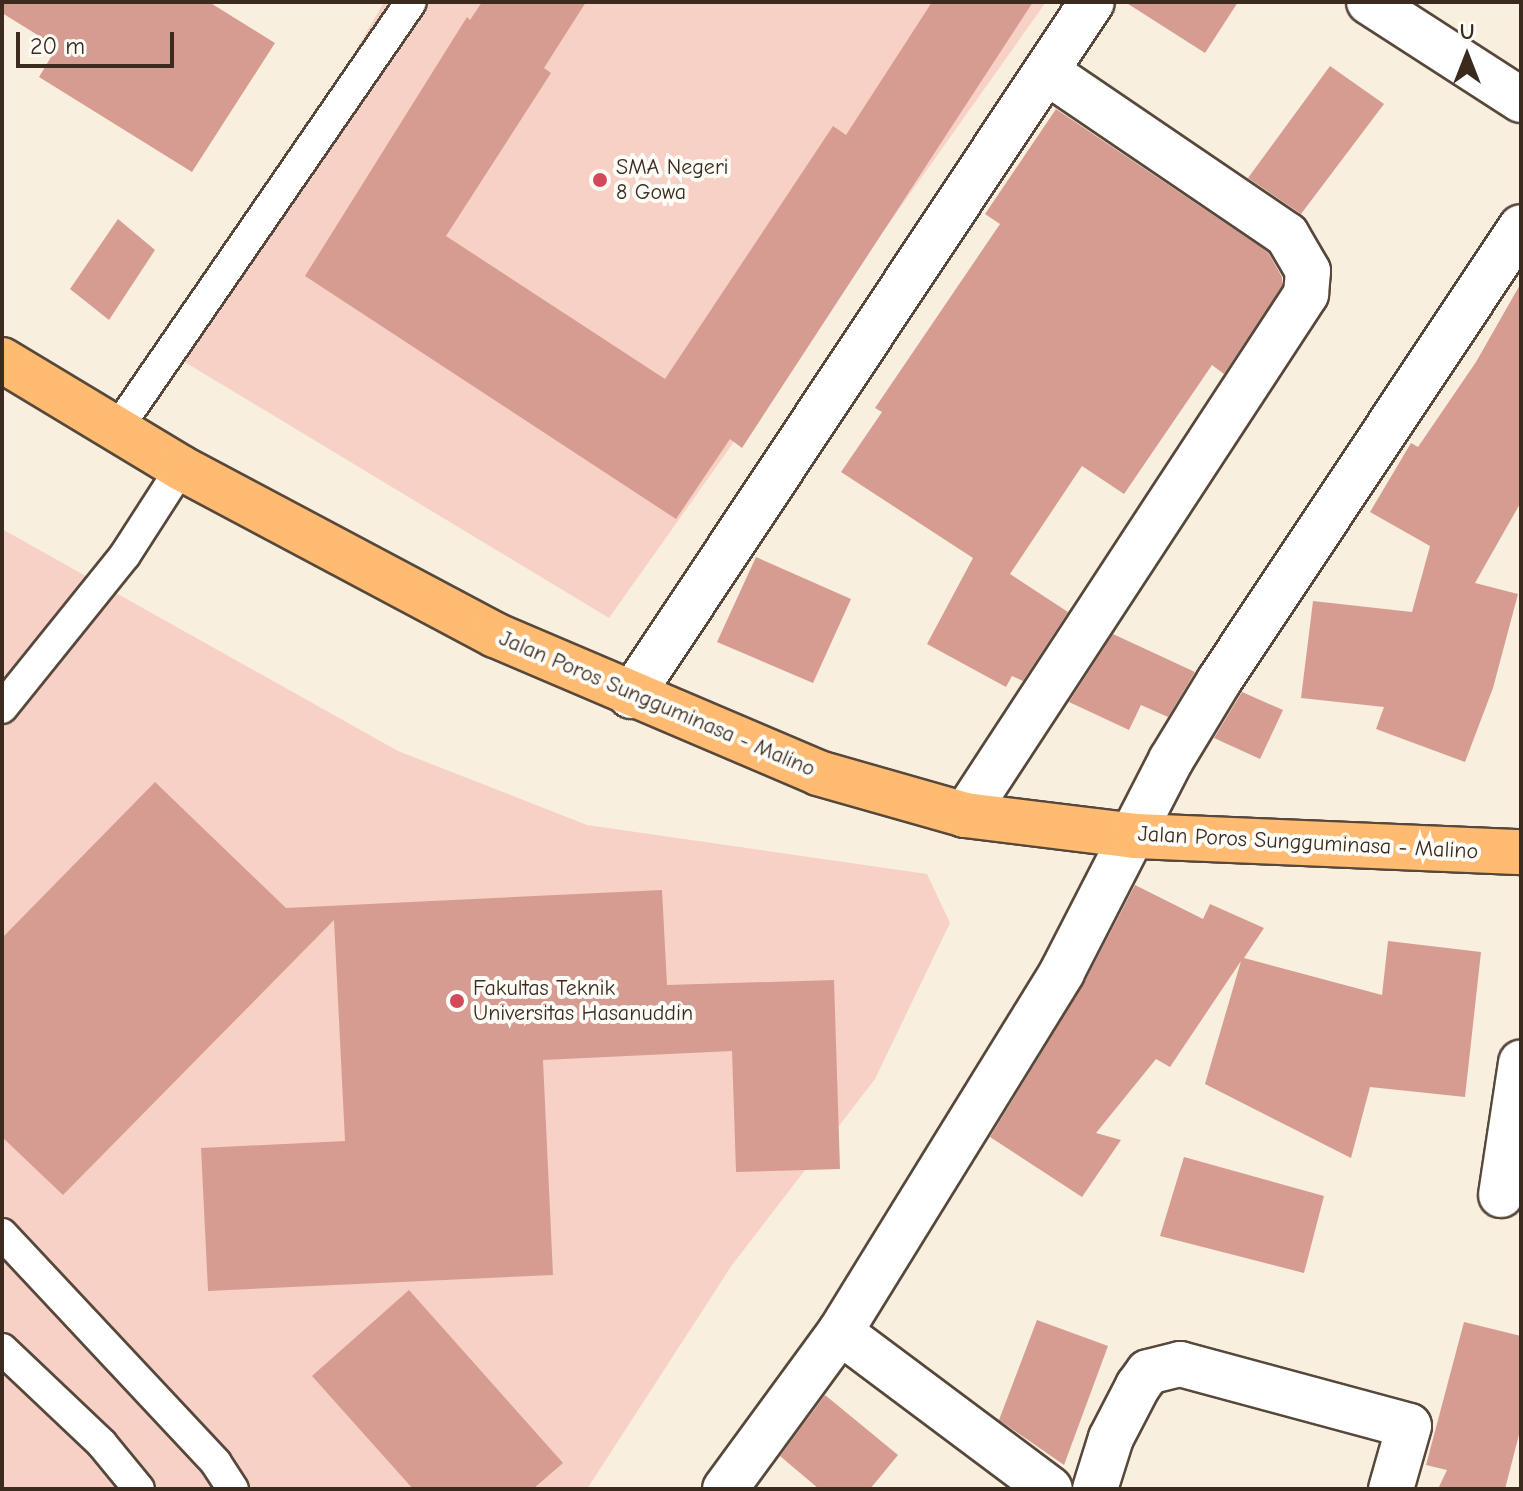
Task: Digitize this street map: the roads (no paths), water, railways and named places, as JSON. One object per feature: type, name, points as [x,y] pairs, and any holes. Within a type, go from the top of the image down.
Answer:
[{"type":"main road","name":"Jalan Poros Sungguminasa - Malino","points":[[2,360],[181,468],[495,635],[631,696],[818,773],[965,815],[1135,836],[1521,852]]},
{"type":"street","points":[[631,696],[1092,2]]},
{"type":"street","points":[[1369,2],[1521,100]]},
{"type":"street","points":[[965,815],[1306,294],[1308,271],[1287,235],[1047,72]]},
{"type":"street","points":[[725,1489],[840,1332],[1062,972],[1135,836],[1171,760],[1219,681],[1521,227]]},
{"type":"street","points":[[1501,1195],[1521,1062]]},
{"type":"street","points":[[840,1332],[1050,1489]]},
{"type":"street","points":[[1095,1489],[1111,1438],[1138,1386],[1148,1372],[1180,1364],[1409,1426],[1391,1489]]},
{"type":"lane","points":[[117,429],[411,2]]},
{"type":"lane","points":[[2,708],[125,555],[181,468]]},
{"type":"lane","points":[[2,1234],[216,1463],[233,1489]]},
{"type":"lane","points":[[2,1349],[102,1444],[139,1489]]},
{"type":"place","name":"SMA Negeri 8 Gowa","points":[[600,180]]},
{"type":"place","name":"Fakultas Teknik Universitas Hasanuddin","points":[[457,1001]]}]
